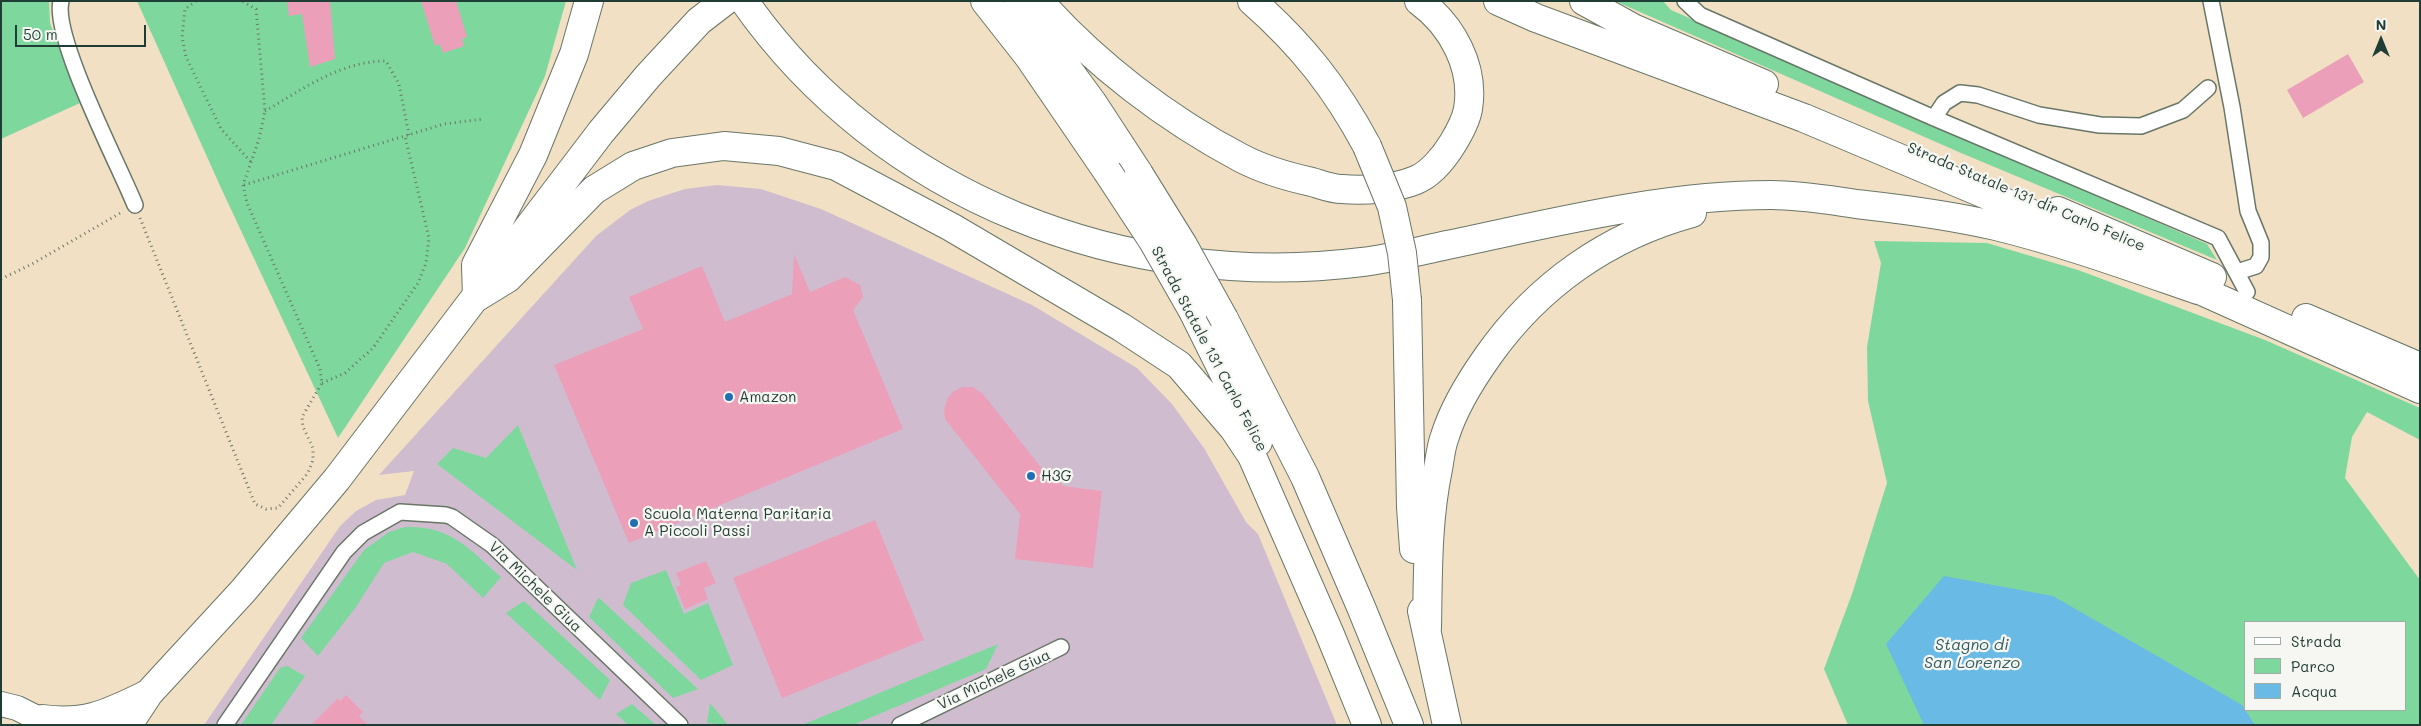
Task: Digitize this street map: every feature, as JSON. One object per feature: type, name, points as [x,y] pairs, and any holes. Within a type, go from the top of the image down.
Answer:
[{"type":"highway","points":[[477,297],[476,265],[533,155],[574,54],[589,1]]},
{"type":"highway","points":[[128,725],[149,693],[244,591],[337,479],[601,132],[648,76],[699,21],[725,1]]},
{"type":"highway","points":[[744,1],[759,23],[799,69],[845,112],[908,160],[970,197],[1038,226],[1107,249],[1178,262],[1277,269],[1364,262],[1626,209],[1700,198],[1787,195],[1811,196],[1930,214],[1993,226],[2084,251],[2198,290]]},
{"type":"highway","name":"Strada Statale 131 Carlo Felice","points":[[985,1],[1029,57],[1107,171],[1153,241],[1193,311],[1315,558],[1383,725]]},
{"type":"highway","name":"Strada Statale 131 Carlo Felice","points":[[1018,1],[1092,102],[1139,174],[1183,245],[1224,319],[1305,477],[1361,607],[1408,725]]},
{"type":"highway","points":[[1039,1],[1058,23],[1094,56],[1172,115],[1242,159],[1286,175],[1340,189],[1369,189],[1417,180],[1432,169],[1448,150],[1468,111],[1470,91],[1462,54],[1449,31],[1419,1]]},
{"type":"highway","points":[[1252,1],[1279,25],[1327,79],[1368,146],[1392,207],[1398,230],[1407,300],[1411,507],[1417,593],[1428,628],[1447,725]]},
{"type":"highway","points":[[1498,1],[1536,18],[1804,118],[2095,240],[2198,290],[2420,389]]},
{"type":"highway","points":[[1533,1],[1633,28]]},
{"type":"highway","points":[[1584,1],[1633,28]]},
{"type":"highway","name":"Strada Statale 131 dir Carlo Felice","points":[[1633,28],[2242,282],[2420,367]]},
{"type":"highway","points":[[477,297],[508,278],[594,190],[633,166],[672,153],[724,146],[779,151],[836,166],[960,232],[1121,327],[1179,365],[1234,430],[1252,456],[1329,632],[1367,725]]},
{"type":"highway","points":[[1428,628],[1428,542],[1432,500],[1444,436],[1473,376],[1506,330],[1544,290],[1602,249],[1648,227],[1674,218],[1734,206],[1817,206],[1855,203]]},
{"type":"highway","points":[[46,722],[87,720],[149,693]]},
{"type":"main road","points":[[1,704],[17,708],[46,722]]},
{"type":"street","points":[[61,1],[62,31],[74,66],[135,205]]},
{"type":"street","points":[[1685,1],[1700,15],[1934,118],[2218,238],[2242,282],[2261,257],[2261,243],[2248,211],[2232,106],[2211,1]]},
{"type":"street","points":[[1934,118],[1944,103],[1960,92],[1978,95],[2039,115],[2100,125],[2141,126],[2183,110],[2208,88]]},
{"type":"street","name":"Via Michele Giua","points":[[225,725],[344,552],[363,533],[400,512],[446,515],[492,545],[680,725]]},
{"type":"street","name":"Via Michele Giua","points":[[900,725],[1061,648]]},
{"type":"path","points":[[196,1],[185,9],[182,37],[186,57],[221,129],[251,162]]},
{"type":"path","points":[[242,1],[256,9],[265,111],[244,185],[247,203],[320,369],[322,383]]},
{"type":"path","points":[[1,279],[32,264],[135,205],[255,504],[266,509],[278,508],[308,473],[313,460],[313,448],[303,427],[302,417],[322,383],[344,373],[373,348],[418,282],[426,263],[429,238],[407,136],[399,84],[386,61],[370,61],[333,72],[265,111]]},
{"type":"path","points":[[244,185],[444,124],[483,119]]},
{"type":"shaded area","points":[[717,185],[761,189],[821,209],[1032,305],[1137,368],[1172,404],[1204,448],[1246,522],[1258,534],[1337,725],[204,725],[340,526],[356,511],[376,500],[405,495],[414,471],[379,475],[596,236],[630,210],[648,201],[685,189]]},
{"type":"green space","points":[[1,1],[49,1],[50,23],[80,103],[1,139]]},
{"type":"green space","points":[[137,1],[566,1],[545,76],[465,248],[338,438],[221,188]]},
{"type":"green space","points":[[1615,1],[1663,1],[1671,10],[2207,244],[2217,260],[1961,153]]},
{"type":"green space","points":[[1874,241],[1987,243],[2078,270],[2265,340],[2420,408],[2420,440],[2367,412],[2352,437],[2345,478],[2420,580],[2420,725],[1848,725],[1824,669],[1852,594],[1887,483],[1868,401],[1867,347],[1881,263]]},
{"type":"green space","points":[[518,425],[577,570],[437,464],[453,448],[486,458]]},
{"type":"green space","points":[[405,527],[421,527],[447,535],[469,548],[501,577],[483,598],[447,564],[413,552],[384,563],[356,607],[318,656],[301,638],[364,550],[389,532]]},
{"type":"green space","points":[[666,570],[684,614],[708,603],[733,665],[701,680],[623,605],[631,583]]},
{"type":"green space","points":[[598,598],[698,689],[673,698],[589,617]]},
{"type":"green space","points":[[524,601],[610,680],[600,700],[506,613]]},
{"type":"green space","points":[[998,644],[986,669],[853,725],[802,725]]},
{"type":"green space","points":[[287,666],[305,676],[271,725],[241,725],[280,668]]},
{"type":"green space","points":[[710,703],[728,725],[707,723]]},
{"type":"green space","points":[[632,704],[656,725],[628,725],[616,714]]},
{"type":"water","name":"Stagno di San Lorenzo","points":[[1944,576],[2053,596],[2242,705],[2244,711],[2255,725],[1924,725],[1886,644]]},
{"type":"building","points":[[287,1],[330,1],[335,59],[310,67],[302,14],[289,16]]},
{"type":"building","points":[[421,1],[456,1],[467,37],[462,39],[464,46],[443,53],[440,44],[435,46]]},
{"type":"building","points":[[2348,54],[2364,82],[2303,118],[2287,90]]},
{"type":"building","name":"Amazon","points":[[794,254],[810,292],[845,277],[860,285],[863,297],[853,310],[903,429],[629,543],[554,365],[643,329],[629,297],[702,266],[725,322],[792,294]]},
{"type":"building","points":[[962,387],[973,387],[983,394],[1051,480],[1055,477],[1063,486],[1102,491],[1093,568],[1015,559],[1020,514],[945,419],[944,409],[948,398],[953,392]]},
{"type":"building","points":[[875,520],[924,640],[782,698],[733,578]]},
{"type":"building","points":[[706,561],[716,583],[704,588],[708,599],[685,609],[676,587],[681,585],[676,573]]},
{"type":"building","points":[[346,695],[363,712],[359,716],[368,725],[311,725],[338,698],[340,701]]},
{"type":"place","name":"Amazon","points":[[729,397]]},
{"type":"place","name":"H3G","points":[[1031,476]]},
{"type":"place","name":"Scuola Materna Paritaria A Piccoli Passi","points":[[634,523]]}]
